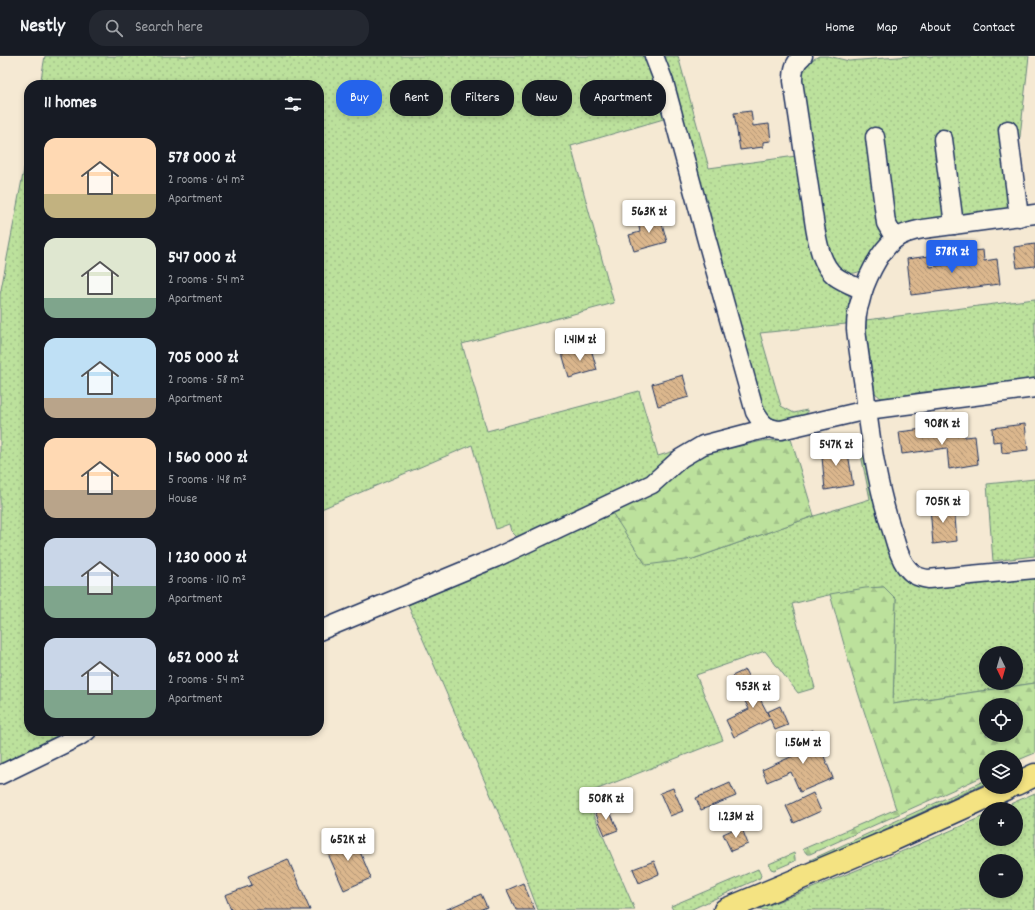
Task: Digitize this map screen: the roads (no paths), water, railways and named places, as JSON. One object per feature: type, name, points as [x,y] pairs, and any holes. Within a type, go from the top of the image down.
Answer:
[{"type":"main road","points":[[1023,781],[1035,775]]},
{"type":"main road","points":[[725,910],[886,842],[993,794]]},
{"type":"street","points":[[654,56],[664,82],[755,412],[760,421],[768,428],[781,430],[867,410],[1035,388]]},
{"type":"street","points":[[804,56],[794,65],[793,81],[819,247],[825,264],[835,275],[863,290]]},
{"type":"street","points":[[1008,130],[1027,215],[923,229],[908,233],[895,239],[885,248],[877,260],[863,290],[859,302],[856,328],[880,490],[890,526],[905,565],[918,577],[928,579],[1035,569]]},
{"type":"street","points":[[875,137],[886,223],[895,239]]},
{"type":"street","points":[[943,139],[954,225]]},
{"type":"street","points":[[324,629],[494,558],[652,484],[680,458],[703,445],[768,428]]},
{"type":"street","points":[[0,775],[80,736]]}]
